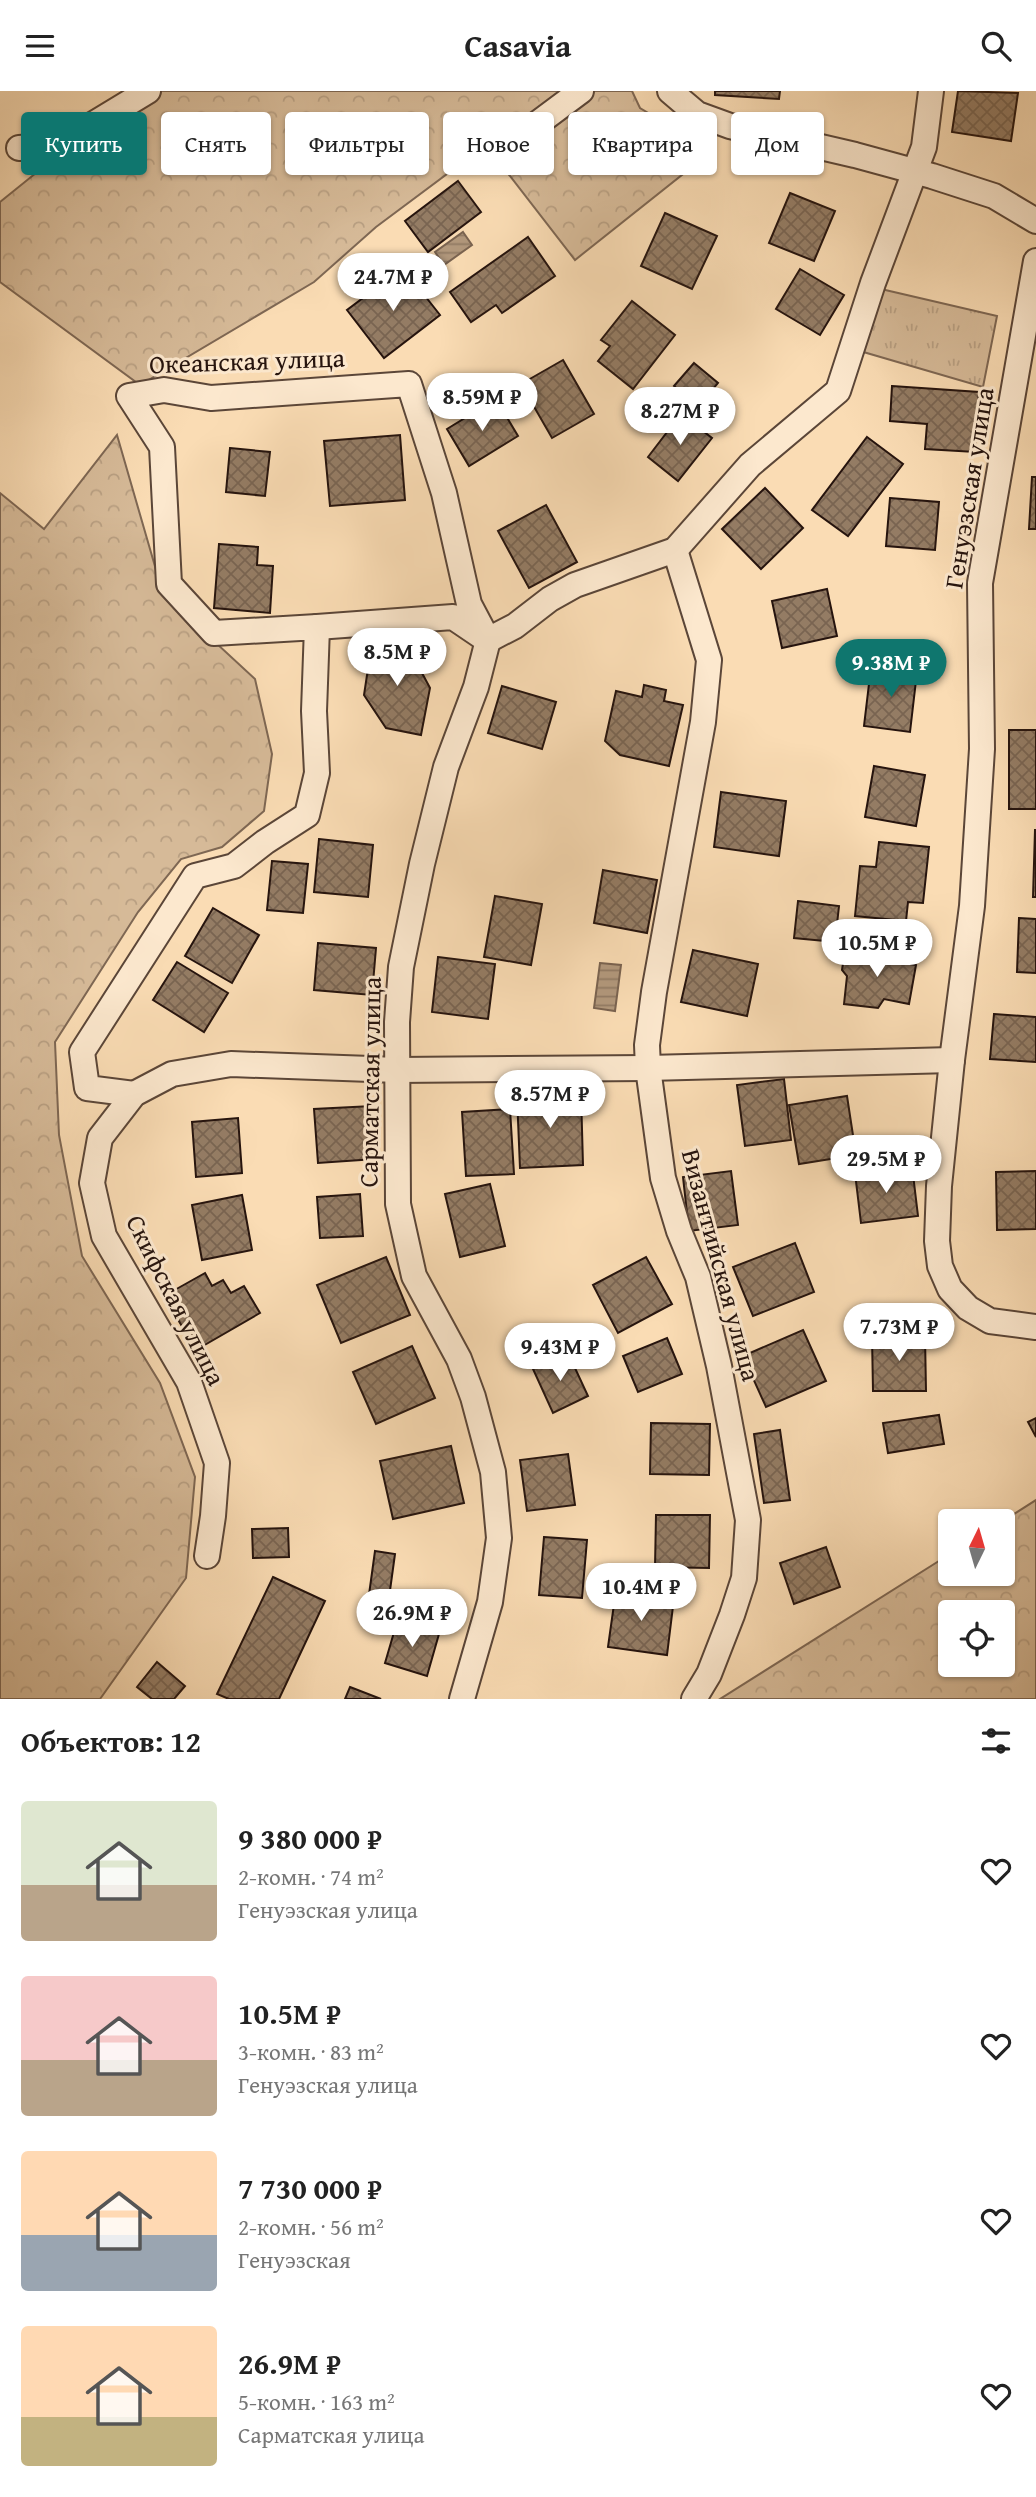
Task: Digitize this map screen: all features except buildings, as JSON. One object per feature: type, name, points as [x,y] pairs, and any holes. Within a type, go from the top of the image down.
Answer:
[{"type":"street","points":[[19,148],[59,145],[148,91]]},
{"type":"street","points":[[552,112],[580,91]]},
{"type":"street","points":[[670,91],[697,114],[730,127],[916,171],[994,196],[1036,221]]},
{"type":"street","points":[[931,91],[924,147],[873,283],[838,391],[750,465],[675,550],[575,585],[550,599],[515,626],[488,640],[453,617],[317,627],[314,712],[317,773],[307,815],[234,866],[195,876],[82,1052],[87,1088],[134,1094],[172,1074],[231,1064],[398,1070],[648,1068],[952,1060]]},
{"type":"street","name":"Генуэзская улица","points":[[1036,261],[980,583],[982,749],[972,906],[952,1060],[939,1186],[937,1241],[940,1266],[950,1289],[968,1308],[990,1321],[1036,1327]]},
{"type":"street","name":"Океанская улица","points":[[317,627],[214,633],[169,584],[162,447],[129,396],[164,390],[211,398],[408,384],[444,493],[469,604],[488,640]]},
{"type":"street","name":"Византийская улица","points":[[675,550],[709,660],[703,722],[653,992],[647,1045],[648,1068],[663,1178],[679,1231],[698,1277],[719,1366],[748,1520],[744,1578],[709,1674],[694,1699]]},
{"type":"street","name":"Сарматская улица","points":[[462,1699],[492,1589],[499,1538],[493,1472],[473,1397],[459,1359],[414,1276],[398,1204],[397,1022],[401,967],[446,767],[475,687],[488,640]]},
{"type":"street","name":"Скифская улица","points":[[134,1094],[100,1138],[92,1183],[104,1236],[189,1382],[217,1464],[214,1516],[207,1556]]},
{"type":"green space","points":[[150,91],[632,91],[640,108],[647,112],[568,112],[568,175],[682,175],[575,260],[509,175],[554,175],[554,112],[443,112],[443,175],[446,175],[376,227],[314,282],[140,385],[0,282],[0,202],[33,175],[147,175],[147,112],[120,112]]},
{"type":"green space","points":[[881,289],[997,316],[983,387],[860,351]]},
{"type":"green space","points":[[117,435],[163,594],[255,679],[272,754],[264,811],[222,847],[181,859],[138,912],[55,1042],[59,1135],[82,1256],[160,1383],[195,1477],[186,1578],[100,1699],[0,1699],[0,493],[44,529]]},
{"type":"green space","points":[[1036,1500],[1036,1699],[720,1699],[938,1562],[938,1586],[1015,1586],[1015,1513]]},
{"type":"shaded area","points":[[463,232],[472,245],[444,265],[435,252]]},
{"type":"shaded area","points":[[600,963],[621,965],[615,1011],[594,1008]]}]
